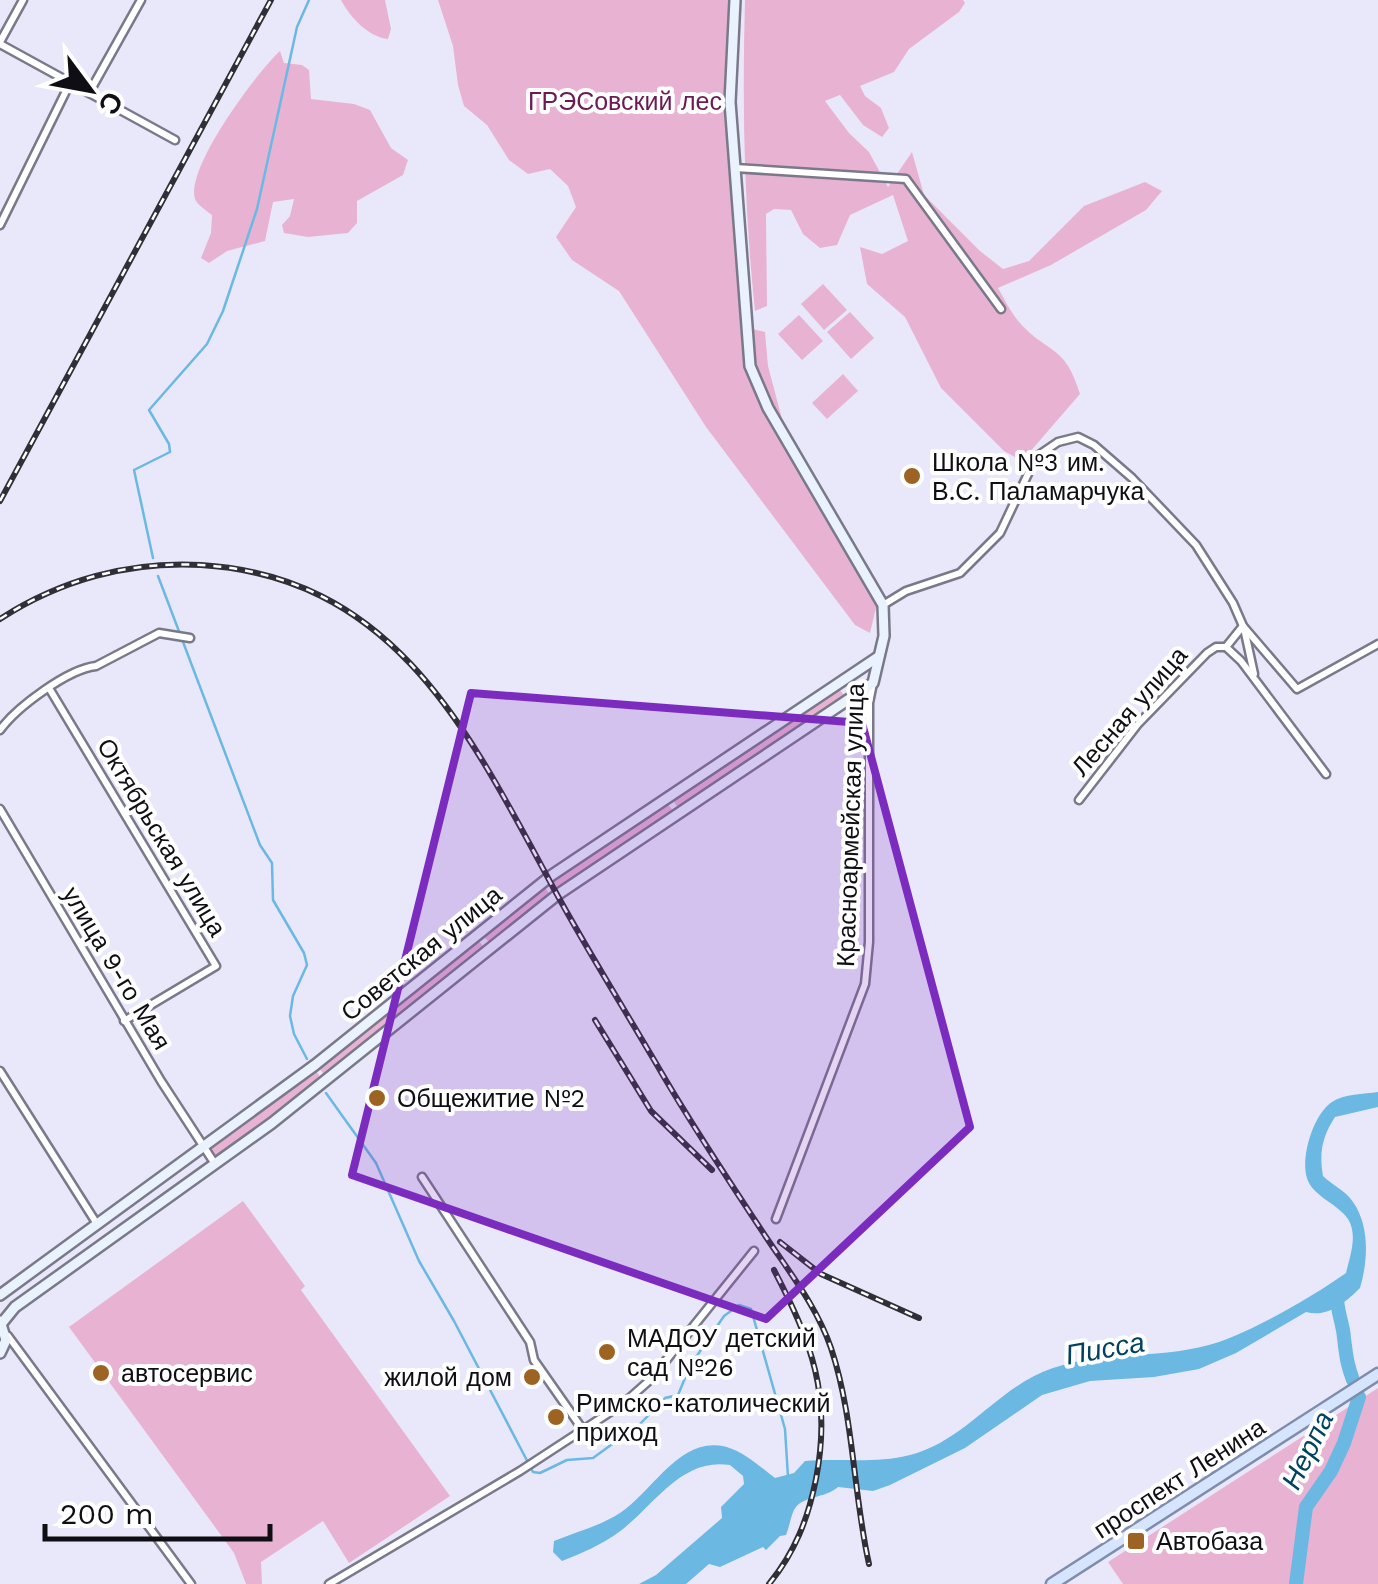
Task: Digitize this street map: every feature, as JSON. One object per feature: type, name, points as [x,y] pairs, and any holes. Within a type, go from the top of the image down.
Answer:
[{"type":"main road","points":[[735,0],[730,102],[750,366],[768,408],[883,605]]},
{"type":"main road","name":"Красноармейская улица","points":[[873,683],[886,623],[883,605]]},
{"type":"main road","name":"Советская улица","points":[[0,1295],[315,1065],[552,875],[878,657]]},
{"type":"main road","name":"Советская улица","points":[[3,1326],[15,1307],[326,1081],[572,884],[873,683]]},
{"type":"main road","points":[[0,1355],[5,1344],[3,1326]]},
{"type":"main road","name":"проспект Ленина","points":[[1052,1584],[1378,1374]]},
{"type":"street","points":[[23,0],[0,43],[175,140]]},
{"type":"street","points":[[89,92],[140,0]]},
{"type":"street","points":[[0,226],[70,83]]},
{"type":"street","points":[[735,168],[906,179],[1001,309]]},
{"type":"street","points":[[883,605],[913,588],[951,579],[976,559],[1007,522],[1029,466],[1044,450],[1078,437],[1094,445],[1132,478],[1196,545],[1244,626],[1297,689],[1378,644]]},
{"type":"street","points":[[1226,647],[1244,626]]},
{"type":"street","name":"Лесная улица","points":[[1244,626],[1255,679]]},
{"type":"street","points":[[0,730],[49,688],[159,633],[190,638]]},
{"type":"street","name":"Лесная улица","points":[[1079,800],[1113,754],[1216,647],[1226,647],[1255,679],[1326,774]]},
{"type":"street","name":"Красноармейская улица","points":[[776,1218],[865,984],[869,942],[869,703],[873,683]]},
{"type":"street","name":"Октябрьская улица","points":[[49,688],[216,966],[124,1020]]},
{"type":"street","name":"улица 9-го Мая","points":[[0,808],[124,1020],[215,1165]]},
{"type":"street","points":[[477,935],[490,948]]},
{"type":"street","points":[[315,1065],[326,1081]]},
{"type":"street","points":[[0,1070],[97,1224]]},
{"type":"street","points":[[422,1177],[530,1342],[534,1360],[583,1430]]},
{"type":"street","points":[[329,1584],[642,1390],[754,1250]]},
{"type":"street","points":[[3,1326],[191,1584]]},
{"type":"street","points":[[0,1355],[18,1350]]},
{"type":"highlighted area","points":[[471,693],[862,723],[970,1127],[766,1319],[352,1175]]},
{"type":"green space","points":[[341,0],[385,0],[391,29],[388,39],[360,25]]},
{"type":"green space","name":"ГРЭСовский лес","points":[[438,0],[730,0],[727,137],[744,327],[765,332],[768,366],[786,434],[876,588],[870,633],[855,625],[706,427],[619,291],[572,260],[556,237],[576,207],[568,186],[550,169],[528,174],[509,160],[487,125],[464,106],[453,46]]},
{"type":"green space","name":"ГРЭСовский лес","points":[[745,0],[963,0],[959,12],[909,49],[894,72],[860,86],[865,96],[881,108],[889,128],[882,137],[863,125],[840,95],[825,101],[869,152],[888,187],[912,152],[924,195],[1003,269],[1029,261],[1084,206],[1145,182],[1162,191],[1146,210],[1051,265],[998,288],[1020,323],[1062,358],[1080,394],[1022,461],[1004,451],[941,388],[905,317],[867,284],[860,247],[882,254],[908,241],[893,195],[850,215],[837,245],[820,248],[803,234],[791,210],[774,209],[766,214],[767,306],[755,311],[745,156]]},
{"type":"green space","points":[[280,51],[284,63],[309,70],[311,99],[370,110],[391,148],[408,160],[403,175],[357,201],[357,223],[348,233],[308,237],[284,233],[282,225],[290,216],[294,199],[273,202],[265,241],[227,251],[209,263],[201,258],[211,233],[212,215],[195,199],[201,166],[240,99]]},
{"type":"green space","points":[[823,284],[847,310],[824,330],[801,304]]},
{"type":"green space","points":[[850,312],[874,338],[851,359],[827,332]]},
{"type":"green space","points":[[799,315],[823,341],[802,360],[778,334]]},
{"type":"green space","points":[[843,374],[858,391],[827,419],[812,403]]},
{"type":"green space","points":[[839,689],[846,697],[678,808],[672,799]]},
{"type":"green space","points":[[667,803],[674,812],[558,889],[552,881]]},
{"type":"green space","points":[[544,886],[550,895],[490,943],[482,935]]},
{"type":"green space","points":[[477,939],[484,947],[326,1077],[318,1067]]},
{"type":"green space","points":[[315,1069],[322,1080],[216,1159],[207,1148]]},
{"type":"green space","points":[[243,1201],[305,1286],[301,1290],[450,1496],[349,1563],[323,1521],[261,1562],[262,1584],[246,1584],[234,1553],[69,1327]]},
{"type":"green space","points":[[1378,1388],[1378,1584],[1123,1584],[1108,1562]]},
{"type":"water","points":[[1378,1092],[1378,1107],[1335,1117],[1323,1145],[1323,1176],[1347,1195],[1359,1211],[1366,1244],[1360,1288],[1335,1308],[1321,1313],[1306,1312],[1236,1353],[1199,1369],[1154,1377],[1090,1381],[1042,1395],[965,1448],[890,1485],[873,1491],[838,1487],[802,1502],[794,1510],[786,1535],[766,1550],[763,1547],[720,1567],[709,1564],[686,1584],[639,1584],[656,1575],[722,1518],[721,1507],[744,1484],[743,1476],[730,1465],[697,1468],[683,1476],[619,1532],[591,1548],[562,1561],[553,1552],[554,1541],[620,1513],[672,1464],[702,1447],[737,1451],[775,1478],[794,1473],[805,1461],[910,1455],[948,1438],[1015,1388],[1053,1368],[1094,1359],[1199,1348],[1284,1311],[1346,1273],[1352,1246],[1348,1219],[1308,1181],[1305,1162],[1314,1127],[1325,1108],[1337,1099]]},
{"type":"waterway","points":[[153,558],[134,470],[170,452],[149,410],[207,344],[223,311],[257,209],[297,27],[309,0]]},
{"type":"waterway","points":[[158,576],[260,845],[272,863],[273,900],[304,953],[307,965],[293,996],[290,1016],[307,1059]]},
{"type":"waterway","points":[[326,1093],[376,1163],[419,1261],[533,1472],[540,1473],[567,1460],[593,1458],[640,1424],[665,1398],[678,1395],[690,1366],[724,1316],[739,1305],[751,1309],[785,1429],[788,1477]]},
{"type":"waterway","name":"Нерпа","points":[[1337,1297],[1353,1380]]},
{"type":"waterway","name":"Нерпа","points":[[1296,1584],[1306,1507],[1331,1471],[1359,1397]]},
{"type":"railway","points":[[0,501],[271,0]]},
{"type":"railway","points":[[0,619],[47,594],[96,576],[148,566],[201,565],[269,576],[327,599],[377,632],[420,674],[458,722],[670,1087],[818,1318],[839,1374],[869,1564]]},
{"type":"railway","points":[[595,1020],[651,1111],[712,1170]]},
{"type":"railway","points":[[780,1242],[821,1274],[919,1318]]},
{"type":"railway","points":[[769,1584],[793,1547],[809,1508],[822,1422],[808,1346],[774,1270]]},
{"type":"place","name":"Школа №3 им. В.С. Паламарчука","points":[[912,476]]},
{"type":"place","name":"Общежитие №2","points":[[377,1098]]},
{"type":"place","name":"МАДОУ детский сад №26","points":[[607,1352]]},
{"type":"place","name":"автосервис","points":[[101,1373]]},
{"type":"place","name":"жилой дом","points":[[532,1377]]},
{"type":"place","name":"Римско-католический приход","points":[[556,1417]]},
{"type":"place","name":"Автобаза","points":[[1136,1541]]},
{"type":"water label","name":"Писса","points":[[1105,1348]]}]
